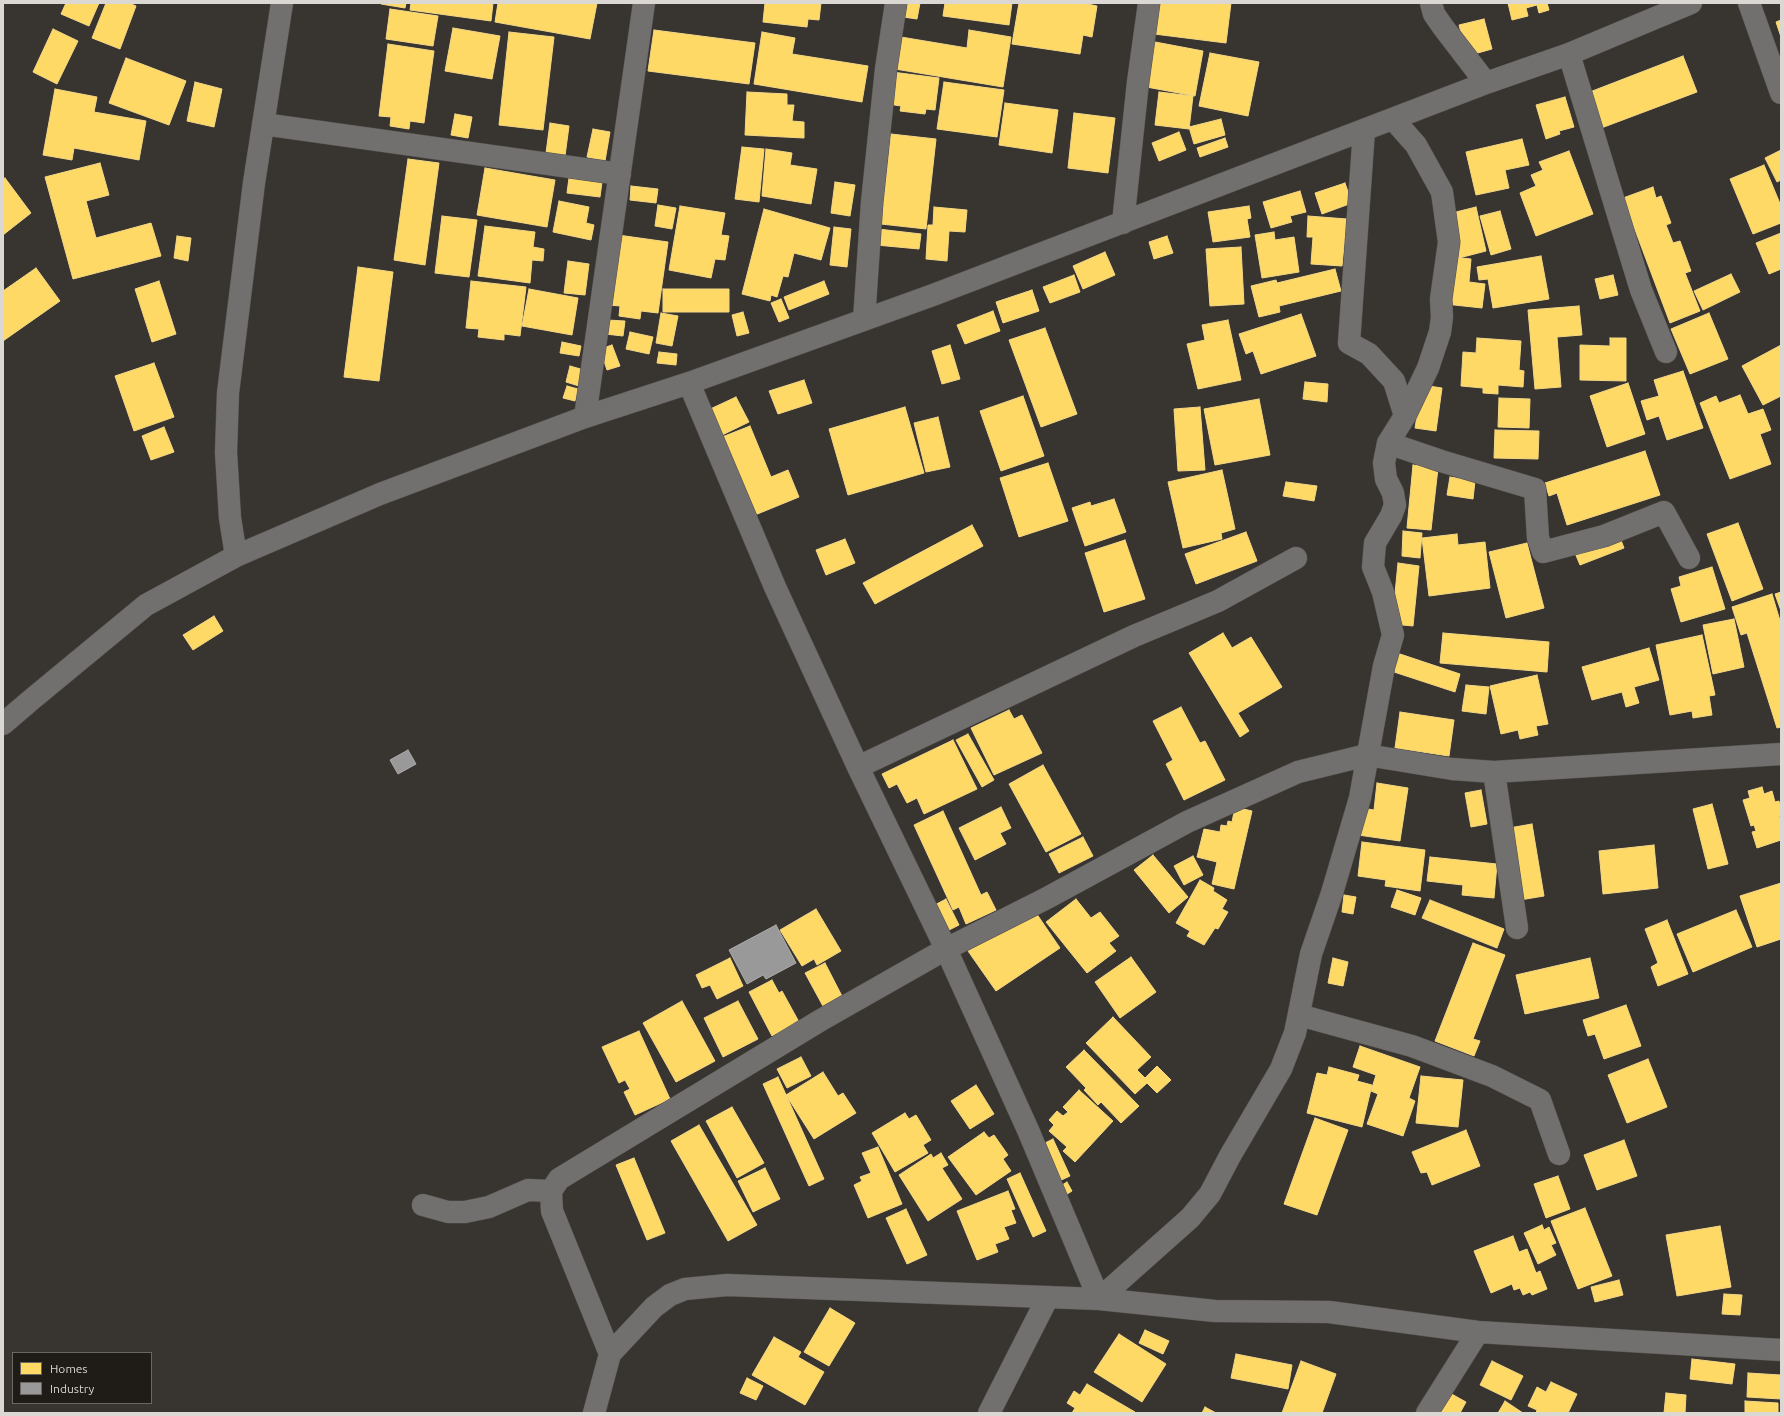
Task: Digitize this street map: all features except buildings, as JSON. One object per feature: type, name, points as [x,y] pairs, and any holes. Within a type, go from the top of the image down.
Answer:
[{"type":"street","points":[[236,556],[230,518],[226,452],[228,393],[250,214],[282,3]]},
{"type":"street","points":[[585,417],[644,3]]},
{"type":"street","points":[[864,320],[872,202],[886,69],[896,3]]},
{"type":"street","points":[[1123,223],[1138,82],[1149,3]]},
{"type":"street","points":[[1431,3],[1434,14],[1486,83]]},
{"type":"street","points":[[3,724],[146,605],[236,556],[380,494],[585,417],[689,383],[864,320],[1123,223],[1486,83],[1570,54],[1691,3]]},
{"type":"street","points":[[1748,3],[1781,93]]},
{"type":"street","points":[[1570,54],[1641,290],[1666,352]]},
{"type":"street","points":[[1099,1300],[1190,1218],[1210,1194],[1230,1156],[1281,1069],[1295,1033],[1311,954],[1332,893],[1360,798],[1366,755],[1384,666],[1393,635],[1383,592],[1372,567],[1372,557],[1375,543],[1391,516],[1395,505],[1393,493],[1386,479],[1384,463],[1388,443],[1405,416],[1428,368],[1440,332],[1442,317],[1441,299],[1449,242],[1442,192],[1416,145],[1394,119]]},
{"type":"street","points":[[263,124],[620,174]]},
{"type":"street","points":[[1364,130],[1349,342],[1369,354],[1394,381],[1405,416]]},
{"type":"street","points":[[689,383],[775,587],[858,767],[946,949],[1028,1130],[1099,1300]]},
{"type":"street","points":[[1388,443],[1441,461],[1535,489],[1538,538],[1543,552],[1604,536],[1664,512],[1690,558]]},
{"type":"street","points":[[858,767],[1134,636],[1218,600],[1296,558]]},
{"type":"street","points":[[610,1354],[552,1211],[551,1191],[559,1179],[821,1020],[946,949],[1047,898],[1187,822],[1298,772],[1366,755],[1452,769],[1494,772],[1781,754]]},
{"type":"street","points":[[1494,772],[1517,928]]},
{"type":"street","points":[[1299,1015],[1412,1046],[1492,1076],[1540,1100],[1559,1154]]},
{"type":"street","points":[[423,1205],[448,1212],[465,1212],[489,1207],[528,1190],[551,1191]]},
{"type":"street","points":[[594,1413],[610,1354],[654,1307],[670,1295],[685,1288],[727,1285],[1048,1297],[1099,1300],[1215,1311],[1329,1312],[1478,1332],[1781,1350]]},
{"type":"street","points":[[989,1413],[1048,1297]]},
{"type":"street","points":[[1428,1413],[1478,1332]]}]
